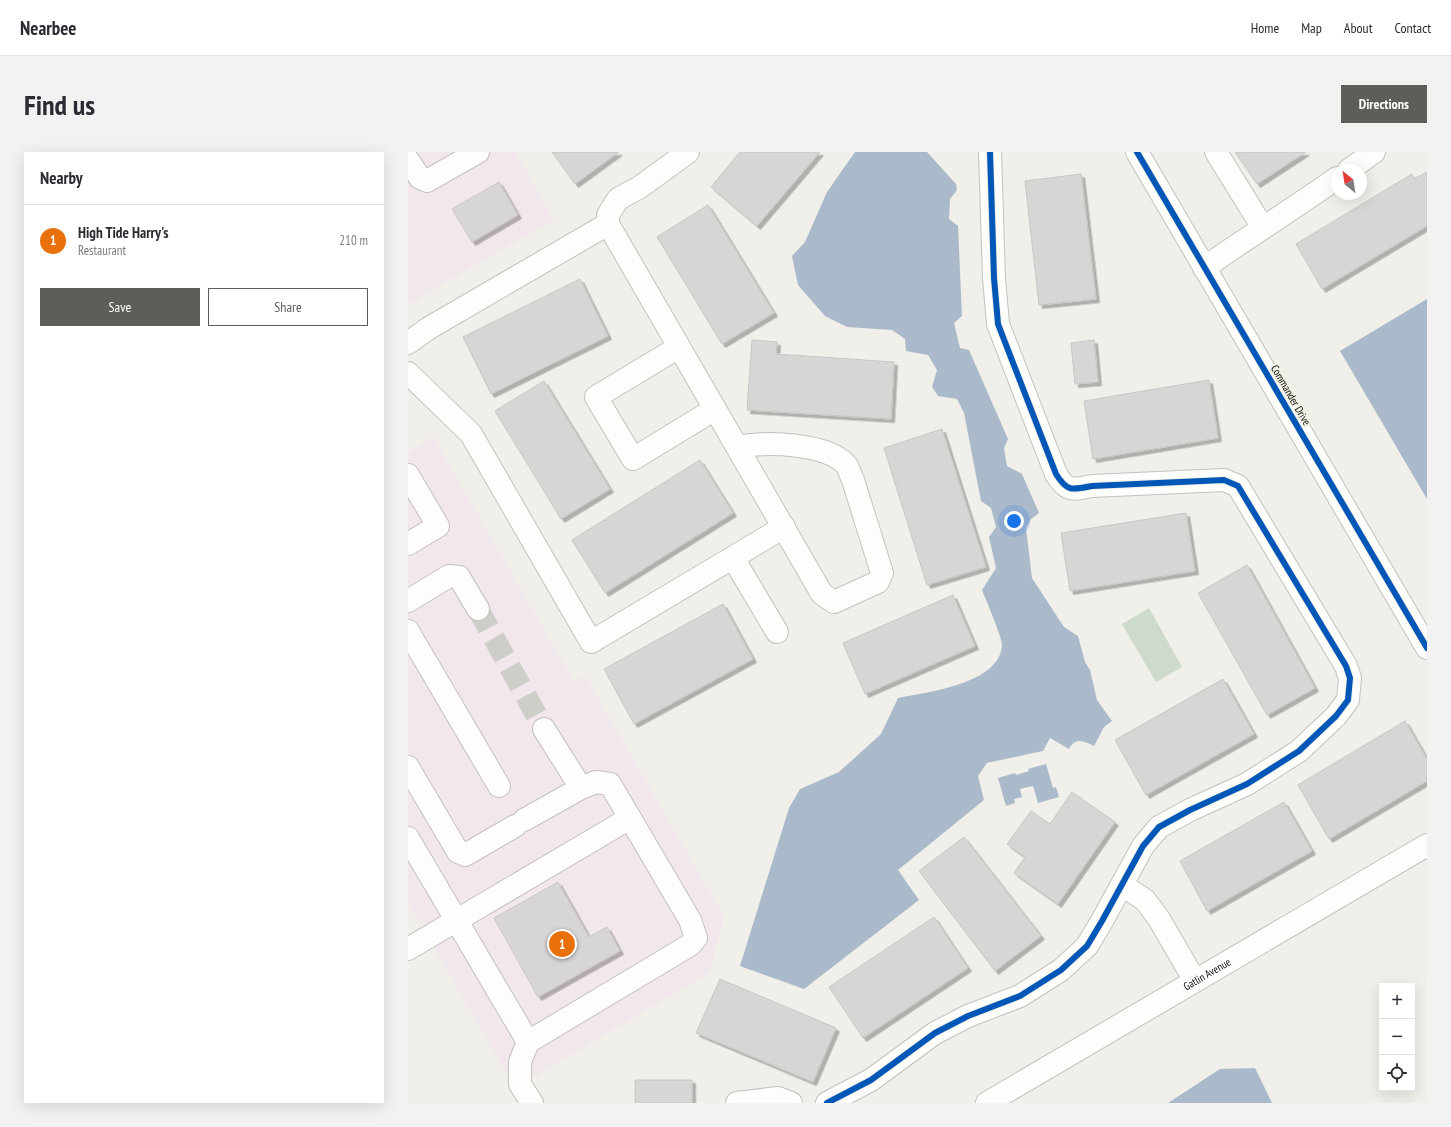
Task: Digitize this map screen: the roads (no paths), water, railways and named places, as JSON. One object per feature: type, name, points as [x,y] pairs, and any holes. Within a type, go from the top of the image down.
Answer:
[{"type":"street","points":[[408,160],[420,178],[427,181],[478,152]]},
{"type":"street","points":[[688,152],[640,187],[618,199],[608,215],[608,224],[822,594],[834,602],[878,582],[882,573],[853,480],[846,466],[838,459],[822,450],[765,443],[738,447]]},
{"type":"street","points":[[827,1103],[871,1080],[936,1034],[968,1016],[1020,996],[1061,970],[1087,946],[1143,846],[1159,827],[1190,810],[1247,784],[1299,751],[1336,716],[1348,700],[1350,678],[1346,666],[1238,486],[1224,480],[1092,486],[1074,490],[1063,486],[1056,474],[998,324],[994,278],[990,152]]},
{"type":"street","name":"Commander Drive","points":[[1137,152],[1427,648]]},
{"type":"street","points":[[1216,152],[1236,183],[1272,223]]},
{"type":"street","points":[[1357,164],[1374,152]]},
{"type":"street","points":[[1204,268],[1331,182]]},
{"type":"street","points":[[408,343],[429,328],[608,224]]},
{"type":"street","points":[[679,347],[596,397],[633,459],[715,409]]},
{"type":"street","points":[[408,373],[471,434],[591,642],[784,527]]},
{"type":"street","points":[[408,475],[438,526],[410,538]]},
{"type":"street","points":[[733,558],[777,632]]},
{"type":"street","points":[[408,601],[449,576],[459,577],[478,609]]},
{"type":"street","points":[[408,631],[499,786]]},
{"type":"street","points":[[544,729],[581,788]]},
{"type":"street","points":[[408,767],[458,852],[465,854],[581,788],[596,782],[610,784],[690,920],[696,938],[690,945],[528,1042],[520,1062],[520,1084],[532,1103]]},
{"type":"street","points":[[408,949],[630,818]]},
{"type":"street","points":[[408,838],[528,1042]]},
{"type":"street","name":"Gatlin Avenue","points":[[987,1103],[1427,845]]},
{"type":"street","points":[[1122,885],[1144,900],[1159,919],[1195,981]]},
{"type":"street","points":[[737,1103],[778,1098],[791,1103]]},
{"type":"water","points":[[855,152],[927,152],[956,184],[957,190],[950,199],[949,219],[958,226],[962,316],[954,323],[960,348],[969,350],[1008,439],[1004,448],[1007,466],[1022,474],[1039,513],[1031,519],[1026,528],[1032,578],[1064,627],[1078,636],[1085,662],[1090,670],[1097,700],[1112,721],[1104,727],[1094,746],[1077,741],[1069,749],[1050,738],[1043,751],[987,763],[978,776],[984,800],[898,870],[919,900],[804,989],[740,966],[789,808],[800,789],[839,772],[881,734],[898,698],[943,689],[976,677],[989,669],[998,658],[1002,645],[997,627],[982,590],[996,568],[989,537],[996,527],[991,508],[981,501],[964,413],[957,399],[938,396],[932,387],[937,370],[928,355],[906,351],[905,339],[892,330],[847,327],[825,316],[798,285],[792,256],[805,242],[827,192]]},
{"type":"water","points":[[1427,299],[1427,499],[1340,351]]},
{"type":"water","points":[[1046,764],[1053,788],[1056,787],[1059,797],[1038,803],[1033,786],[1020,789],[1022,797],[1014,799],[1015,803],[1006,806],[998,778],[1015,773],[1016,775],[1029,771],[1028,769]]},
{"type":"water","points":[[1255,1068],[1272,1103],[1168,1103],[1220,1069]]},
{"type":"tunnel","points":[[478,609],[544,729]]},
{"type":"place","name":"High Tide Harry's","points":[[562,944]]}]
